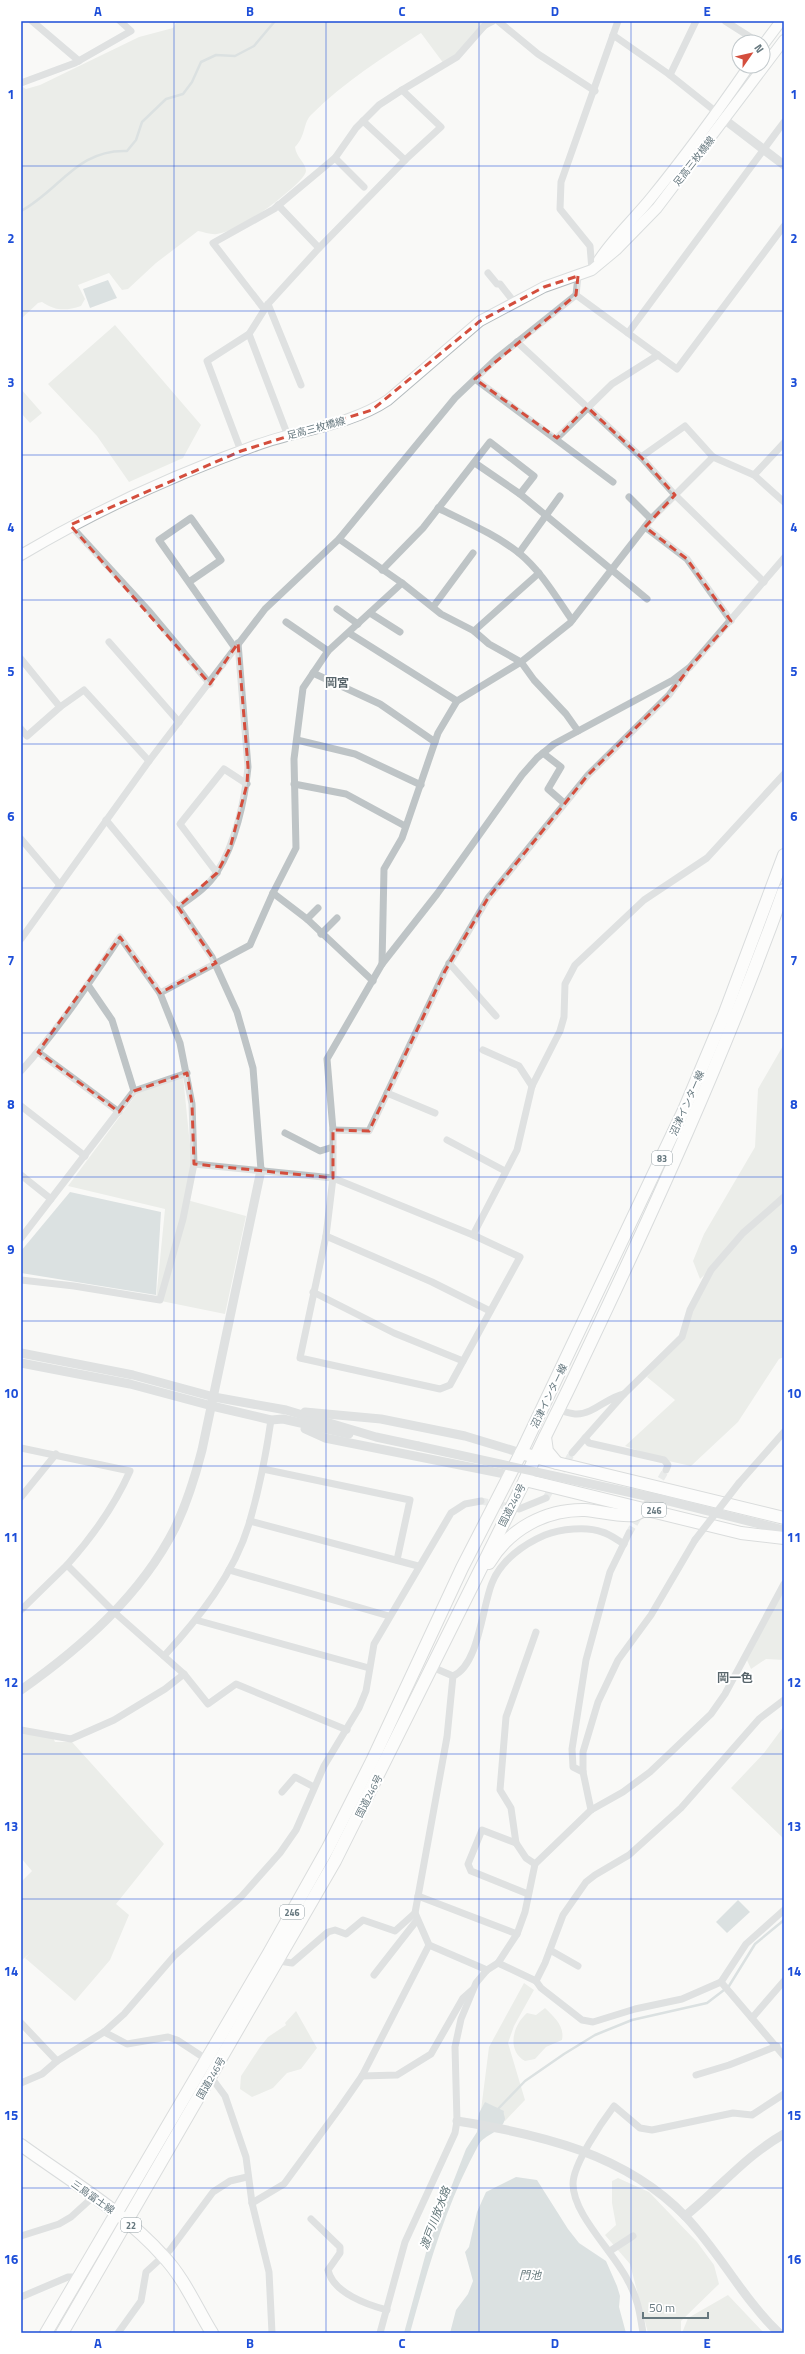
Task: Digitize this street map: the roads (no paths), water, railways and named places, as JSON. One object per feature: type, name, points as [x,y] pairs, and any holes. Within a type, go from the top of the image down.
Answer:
[{"type":"main road","points":[[771,34],[781,21]]},
{"type":"main road","name":"足高三枚橋線","points":[[21,554],[70,525],[241,450],[357,417],[372,410],[388,400],[480,321],[544,287],[592,270],[616,250],[657,208],[784,40]]},
{"type":"main road","name":"足高三枚橋線","points":[[592,270],[612,241],[650,199],[717,113],[744,74]]},
{"type":"main road","name":"沼津インター線","points":[[521,1453],[684,1110],[724,1015],[784,855]]},
{"type":"main road","name":"沼津インター線","points":[[525,1480],[700,1103],[746,995],[784,890]]},
{"type":"main road","points":[[545,1437],[547,1451],[557,1463]]},
{"type":"main road","name":"246","points":[[521,1453],[784,1518]]},
{"type":"main road","name":"国道246号","points":[[46,2333],[328,1848],[372,1761],[462,1568],[521,1453]]},
{"type":"main road","name":"国道246号","points":[[62,2333],[279,1961],[362,1810],[525,1480],[647,1508],[741,1533],[784,1538]]},
{"type":"main road","name":"246","points":[[447,1637],[493,1557],[508,1538],[524,1527],[540,1518],[569,1511],[584,1510],[634,1515],[647,1508]]},
{"type":"main road","name":"三島富士線","points":[[21,2145],[128,2222],[164,2256],[186,2287],[212,2333]]},
{"type":"street","points":[[32,21],[79,61]]},
{"type":"street","points":[[21,83],[79,61],[131,31],[120,21]]},
{"type":"street","points":[[301,385],[266,306],[213,243],[278,206],[336,158],[363,121],[379,105],[457,57],[485,25],[493,21]]},
{"type":"street","points":[[498,21],[538,54],[594,91]]},
{"type":"street","points":[[592,270],[590,246],[560,209],[561,182],[618,21]]},
{"type":"street","points":[[670,75],[696,21]]},
{"type":"street","points":[[725,21],[745,34]]},
{"type":"street","points":[[613,35],[670,75],[725,120],[784,164]]},
{"type":"street","points":[[241,450],[207,362],[249,334],[266,306],[319,248],[405,160],[441,127],[402,90]]},
{"type":"street","points":[[363,121],[405,160]]},
{"type":"street","points":[[628,333],[784,122]]},
{"type":"street","points":[[336,158],[364,187]]},
{"type":"street","points":[[278,206],[319,248]]},
{"type":"street","points":[[576,295],[677,369],[784,226]]},
{"type":"street","points":[[488,273],[497,284],[500,284],[514,302]]},
{"type":"street","points":[[22,939],[149,760],[210,684],[236,646],[265,609],[339,539],[455,398],[517,342],[576,295],[578,276]]},
{"type":"street","points":[[249,334],[288,436]]},
{"type":"street","points":[[517,342],[641,457],[675,494],[764,582]]},
{"type":"street","points":[[557,438],[612,384],[658,355]]},
{"type":"street","points":[[475,379],[557,438],[613,482]]},
{"type":"street","points":[[641,457],[685,426],[713,456],[754,475],[784,502]]},
{"type":"street","points":[[382,570],[423,528],[490,442],[534,476],[520,494]]},
{"type":"street","points":[[754,475],[784,444]]},
{"type":"street","points":[[382,964],[384,869],[402,838],[435,742],[457,701],[522,662],[572,620],[651,519],[713,456]]},
{"type":"street","points":[[475,463],[520,494],[647,599]]},
{"type":"street","points":[[519,554],[560,496]]},
{"type":"street","points":[[629,497],[651,519]]},
{"type":"street","points":[[438,508],[494,536],[519,554],[539,573],[572,620]]},
{"type":"street","points":[[178,907],[204,887],[217,873],[230,848],[246,784],[248,767],[236,646],[189,582],[159,540],[191,518],[221,560],[189,582]]},
{"type":"street","points":[[70,525],[148,610],[210,684]]},
{"type":"street","points":[[645,527],[687,559],[731,621]]},
{"type":"street","points":[[339,539],[402,583],[441,614],[474,631],[489,644],[522,662],[534,680],[566,714],[578,731]]},
{"type":"street","points":[[433,607],[473,553]]},
{"type":"street","points":[[333,1130],[368,1131],[450,963],[488,898],[588,775],[670,695],[690,667],[784,558]]},
{"type":"street","points":[[474,631],[539,573]]},
{"type":"street","points":[[160,993],[250,945],[273,892],[296,848],[294,759],[303,688],[328,651],[402,583]]},
{"type":"street","points":[[337,609],[358,624]]},
{"type":"street","points":[[370,613],[400,632]]},
{"type":"street","points":[[286,622],[328,651]]},
{"type":"street","points":[[349,633],[457,701]]},
{"type":"street","points":[[109,642],[180,722]]},
{"type":"street","points":[[21,659],[60,707]]},
{"type":"street","points":[[194,1164],[333,1178],[473,1235],[520,1257],[450,1385],[440,1389],[300,1358],[326,1236],[333,1178],[333,1130],[327,1059],[382,964],[437,894],[522,775],[543,753],[578,731],[673,680],[690,667]]},
{"type":"street","points":[[313,673],[380,704],[435,742]]},
{"type":"street","points":[[21,728],[27,736],[60,707],[84,690],[149,760]]},
{"type":"street","points":[[297,740],[355,754],[421,785]]},
{"type":"street","points":[[543,753],[561,767],[548,789],[564,803]]},
{"type":"street","points":[[217,873],[180,824],[224,769],[246,784]]},
{"type":"street","points":[[473,1235],[517,1150],[532,1086],[560,1031],[564,1018],[565,984],[575,965],[644,900],[708,858],[784,774]]},
{"type":"street","points":[[294,784],[346,794],[405,826]]},
{"type":"street","points":[[21,1690],[114,1612],[128,1598],[155,1563],[175,1528],[189,1494],[202,1450],[262,1170],[253,1068],[237,1012],[215,964],[178,907],[106,820]]},
{"type":"street","points":[[21,840],[60,885]]},
{"type":"street","points":[[273,892],[373,981]]},
{"type":"street","points":[[306,920],[318,908]]},
{"type":"street","points":[[321,934],[337,918]]},
{"type":"street","points":[[21,1071],[38,1052],[88,985],[120,937],[160,993],[180,1043],[192,1104],[194,1164],[184,1219],[160,1300],[74,1286],[21,1280]]},
{"type":"street","points":[[450,963],[496,1016]]},
{"type":"street","points":[[88,985],[112,1020],[134,1091]]},
{"type":"street","points":[[483,1050],[519,1066],[532,1086]]},
{"type":"street","points":[[38,1052],[118,1112]]},
{"type":"street","points":[[21,1238],[134,1091],[187,1073]]},
{"type":"street","points":[[386,1093],[435,1112]]},
{"type":"street","points":[[21,1106],[85,1156]]},
{"type":"street","points":[[285,1133],[320,1151],[333,1147]]},
{"type":"street","points":[[447,1140],[505,1171]]},
{"type":"street","points":[[21,1175],[51,1200]]},
{"type":"street","points":[[572,1453],[624,1394],[682,1337],[690,1310],[711,1270],[743,1233],[784,1197]]},
{"type":"street","points":[[326,1236],[432,1282],[490,1311]]},
{"type":"street","points":[[313,1292],[394,1333],[463,1361]]},
{"type":"street","points":[[21,1353],[133,1375],[271,1420],[284,1415],[383,1415],[465,1436],[521,1453]]},
{"type":"street","points":[[21,1363],[284,1415],[332,1431],[376,1437],[418,1446],[664,1500],[784,1530]]},
{"type":"street","points":[[558,1410],[577,1414],[587,1412],[615,1396],[624,1394]]},
{"type":"street","points":[[284,1415],[325,1438],[525,1480]]},
{"type":"street","points":[[164,1656],[196,1620],[229,1570],[250,1521],[263,1469],[271,1420]]},
{"type":"street","points":[[591,1810],[583,1772],[583,1752],[587,1734],[598,1702],[618,1660],[651,1615],[694,1540],[739,1483],[784,1432]]},
{"type":"street","points":[[585,1438],[589,1443],[664,1460],[668,1465],[666,1470]]},
{"type":"street","points":[[21,1448],[56,1454],[130,1471],[118,1497],[105,1519],[67,1565],[21,1610]]},
{"type":"street","points":[[21,1497],[56,1454]]},
{"type":"street","points":[[263,1469],[410,1500],[397,1560]]},
{"type":"street","points":[[519,1509],[546,1498]]},
{"type":"street","points":[[21,2083],[42,2074],[57,2061],[104,2032],[124,2014],[175,1955],[259,1878],[296,1830],[314,1787],[342,1734],[347,1730],[366,1691],[374,1644],[418,1566],[451,1512],[465,1504],[481,1501]]},
{"type":"street","points":[[691,1507],[784,1522]]},
{"type":"street","points":[[250,1521],[418,1566]]},
{"type":"street","points":[[432,1667],[453,1676],[459,1674],[470,1660],[492,1582],[500,1569],[521,1547],[550,1533],[569,1529],[602,1532],[624,1544]]},
{"type":"street","points":[[583,1772],[573,1767],[572,1748],[586,1660],[610,1572],[629,1533]]},
{"type":"street","points":[[67,1565],[114,1612],[184,1674],[208,1704],[236,1684],[347,1730]]},
{"type":"street","points":[[229,1570],[389,1616]]},
{"type":"street","points":[[380,2333],[405,2242],[455,2133],[457,2121],[455,2047],[461,2019],[473,1990],[487,1970],[498,1963],[517,1934],[525,1912],[535,1864],[591,1810],[623,1792],[650,1772],[711,1714],[725,1694],[784,1584]]},
{"type":"street","points":[[196,1620],[369,1668]]},
{"type":"street","points":[[535,1864],[526,1858],[516,1843],[511,1808],[500,1790],[506,1717],[536,1632]]},
{"type":"street","points":[[21,1730],[71,1738],[114,1720],[165,1689],[184,1674]]},
{"type":"street","points":[[374,1975],[416,1916],[418,1896],[447,1737],[453,1676]]},
{"type":"street","points":[[536,1981],[550,1950],[563,1915],[586,1882],[635,1850],[680,1808],[759,1719],[784,1700]]},
{"type":"street","points":[[282,1792],[295,1777],[314,1787]]},
{"type":"street","points":[[516,1843],[482,1830],[468,1864],[471,1872],[528,1894]]},
{"type":"street","points":[[418,1896],[517,1934]]},
{"type":"street","points":[[498,1963],[536,1981],[541,1988],[582,2020],[593,2022],[635,2009],[682,1999],[721,1982],[746,1944],[784,1910]]},
{"type":"street","points":[[279,1961],[292,1963],[328,1932],[335,1930],[346,1934],[363,1920],[395,1931],[416,1916]]},
{"type":"street","points":[[416,1916],[430,1945],[487,1970]]},
{"type":"street","points":[[252,2203],[284,2184],[362,2076],[430,1945]]},
{"type":"street","points":[[550,1950],[578,1966]]},
{"type":"street","points":[[752,2018],[784,1981]]},
{"type":"street","points":[[721,1982],[784,2056]]},
{"type":"street","points":[[362,2076],[397,2075],[431,2054],[463,1998],[473,1990]]},
{"type":"street","points":[[21,2024],[57,2061]]},
{"type":"street","points":[[104,2032],[127,2044],[168,2037],[177,2040],[206,2059]]},
{"type":"street","points":[[696,2075],[729,2066],[777,2046]]},
{"type":"street","points":[[211,2077],[225,2096],[246,2157],[247,2178],[269,2272],[272,2333]]},
{"type":"street","points":[[643,2333],[638,2302],[628,2280],[584,2211],[573,2184],[575,2173],[597,2128],[614,2106],[640,2128],[652,2130],[733,2113],[752,2114],[784,2094]]},
{"type":"street","points":[[457,2121],[539,2137],[586,2152],[615,2165],[651,2187],[685,2216],[755,2306],[779,2333]]},
{"type":"street","points":[[685,2216],[742,2162],[784,2134]]},
{"type":"street","points":[[118,2333],[141,2301],[146,2272],[164,2256],[213,2192],[230,2181],[247,2178]]},
{"type":"street","points":[[21,2236],[59,2224],[71,2217],[93,2198]]},
{"type":"street","points":[[311,2219],[340,2247],[340,2253],[328,2270],[333,2280],[354,2299],[387,2310]]},
{"type":"street","points":[[610,2251],[633,2236]]},
{"type":"street","points":[[21,2297],[68,2277],[78,2276]]},
{"type":"water","points":[[108,280],[117,298],[90,308],[83,289]]},
{"type":"water","points":[[70,1192],[161,1212],[156,1295],[21,1273],[21,1251]]},
{"type":"water","points":[[738,1900],[750,1912],[727,1933],[716,1922]]},
{"type":"water","points":[[485,2102],[504,2111],[505,2119],[497,2130],[481,2141],[467,2167],[447,2213],[410,2333],[404,2333],[427,2249],[466,2149],[477,2132],[479,2113]]},
{"type":"water","name":"門池","points":[[516,2177],[537,2180],[568,2229],[579,2243],[606,2261],[620,2296],[619,2307],[626,2333],[450,2333],[456,2310],[468,2294],[473,2281],[465,2252],[469,2247],[477,2212],[486,2192]]},
{"type":"waterway","points":[[21,211],[35,202],[70,172],[82,164],[95,157],[110,152],[127,151],[136,140],[142,122],[166,99],[183,94],[192,82],[201,62],[216,55],[235,56],[254,46],[275,21]]},
{"type":"waterway","points":[[729,1986],[755,1944],[784,1920]]},
{"type":"waterway","points":[[497,2110],[525,2081],[595,2035],[632,2020],[707,2003],[724,1990]]},
{"type":"tunnel","points":[[546,1498],[572,1453]]},
{"type":"tunnel","points":[[629,1533],[666,1470]]},
{"type":"tunnel","points":[[481,1501],[515,1508]]},
{"type":"district","name":"岡宮","points":[[337,682]]},
{"type":"district","name":"岡一色","points":[[735,1677]]},
{"type":"water label","name":"渡戸川放水路","points":[[435,2218]]}]
